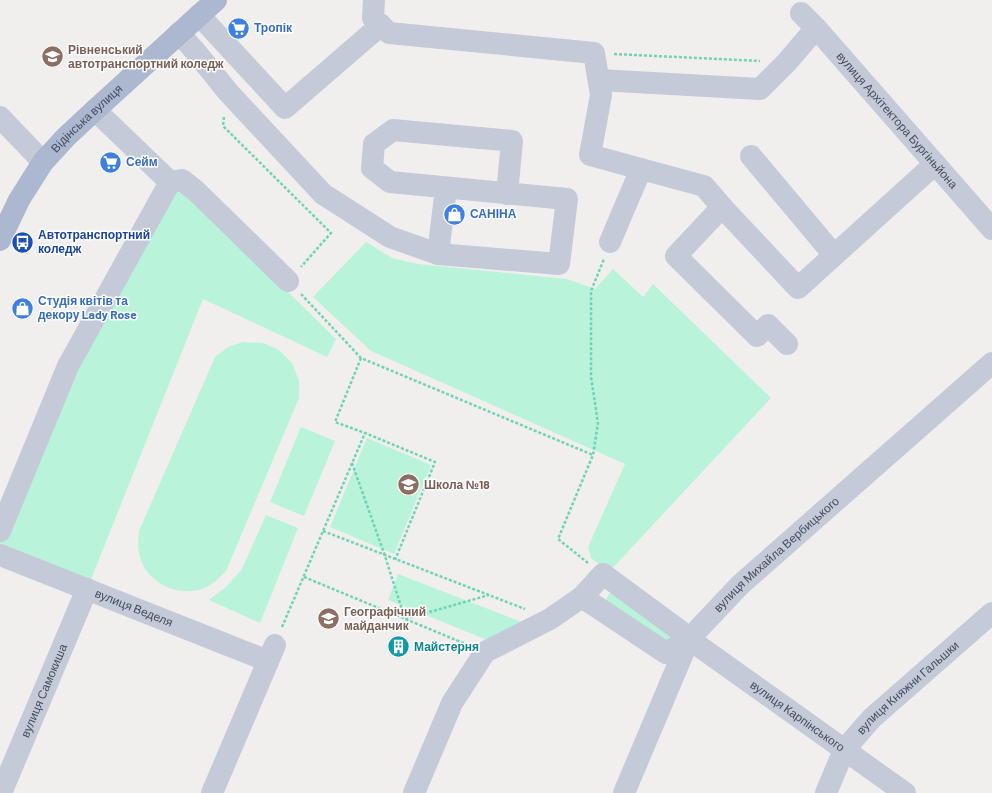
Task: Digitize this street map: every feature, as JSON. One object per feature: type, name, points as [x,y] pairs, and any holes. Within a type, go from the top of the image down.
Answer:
[{"type":"main road","name":"Відінська вулиця","points":[[0,240],[19,200],[43,162],[66,137],[216,0]]},
{"type":"street","points":[[374,0],[373,18],[389,33],[594,53],[600,95],[590,155],[704,186],[798,288],[935,164]]},
{"type":"street","name":"вулиця Архітектора Бургіньйона","points":[[801,13],[816,28],[992,229]]},
{"type":"street","points":[[199,15],[285,108],[381,25]]},
{"type":"street","points":[[598,80],[760,89],[787,62],[816,28]]},
{"type":"street","points":[[179,33],[228,92],[323,194],[390,237],[438,254],[559,264],[567,199],[507,194],[390,182],[372,168],[374,144],[393,130],[512,141],[507,194]]},
{"type":"street","points":[[95,110],[170,182]]},
{"type":"street","points":[[0,117],[43,162]]},
{"type":"street","points":[[751,156],[834,255]]},
{"type":"street","points":[[610,242],[641,169]]},
{"type":"street","points":[[170,182],[182,180],[196,191],[288,281]]},
{"type":"street","points":[[0,531],[68,366],[170,182]]},
{"type":"street","points":[[438,254],[446,188]]},
{"type":"street","points":[[722,207],[676,256],[757,336],[768,325],[787,344]]},
{"type":"street","name":"вулиця Михайла Вербицького","points":[[624,793],[689,639],[740,585],[992,363]]},
{"type":"street","name":"вулиця Веделя","points":[[0,555],[87,589],[271,653]]},
{"type":"street","points":[[414,793],[452,703],[485,652],[550,619],[582,597],[603,574]]},
{"type":"street","name":"вулиця Карпінського","points":[[603,574],[689,639],[905,793]]},
{"type":"street","name":"вулиця Самокиша","points":[[1,793],[87,589]]},
{"type":"street","points":[[582,597],[666,653],[689,639]]},
{"type":"street","name":"вулиця Княжни Гальшки","points":[[826,793],[844,750],[872,718],[992,613]]},
{"type":"street","points":[[212,793],[271,653]]},
{"type":"path","points":[[594,53],[787,62]]},
{"type":"path","points":[[228,92],[223,126],[331,233],[288,281],[361,358],[593,455]]},
{"type":"path","points":[[603,574],[558,539],[593,455],[598,423],[591,377],[591,292],[610,242]]},
{"type":"path","points":[[361,358],[335,422],[436,462],[395,560]]},
{"type":"path","points":[[271,653],[365,433]]},
{"type":"path","points":[[352,463],[385,556],[405,619]]},
{"type":"path","points":[[323,532],[550,619]]},
{"type":"path","points":[[304,577],[485,652]]},
{"type":"path","points":[[405,619],[489,596]]},
{"type":"green space","points":[[172,187],[191,196],[336,339],[327,357],[203,299],[88,587],[0,552],[0,542],[71,368]]},
{"type":"green space","points":[[366,242],[392,258],[418,264],[567,279],[595,289],[613,269],[643,297],[653,284],[771,398],[609,572],[591,558],[588,547],[625,464],[371,351],[313,297]]},
{"type":"green space","points":[[243,342],[263,343],[279,350],[292,363],[299,381],[299,398],[226,571],[213,583],[204,588],[194,591],[173,589],[163,585],[147,572],[142,563],[138,548],[139,531],[215,357],[228,347]]},
{"type":"green space","points":[[301,427],[335,441],[304,516],[270,502]]},
{"type":"green space","points":[[367,438],[431,465],[394,554],[330,527]]},
{"type":"green space","points":[[266,515],[298,528],[260,623],[209,600],[227,586],[242,569]]},
{"type":"green space","points":[[398,574],[524,623],[490,641],[388,600]]},
{"type":"green space","points":[[612,590],[676,634],[667,646],[604,602]]},
{"type":"place","name":"Тропік","points":[[239,28]]},
{"type":"place","name":"Рівненський автотранспортний коледж","points":[[52,57]]},
{"type":"place","name":"Сейм","points":[[110,162]]},
{"type":"place","name":"САНІНА","points":[[455,214]]},
{"type":"place","name":"Автотранспортний коледж","points":[[23,242]]},
{"type":"place","name":"Студія квітів та декору Lady Rose","points":[[22,308]]},
{"type":"place","name":"Школа №18","points":[[409,485]]},
{"type":"place","name":"Географічний майданчик","points":[[329,619]]},
{"type":"place","name":"Майстерня","points":[[399,647]]}]
